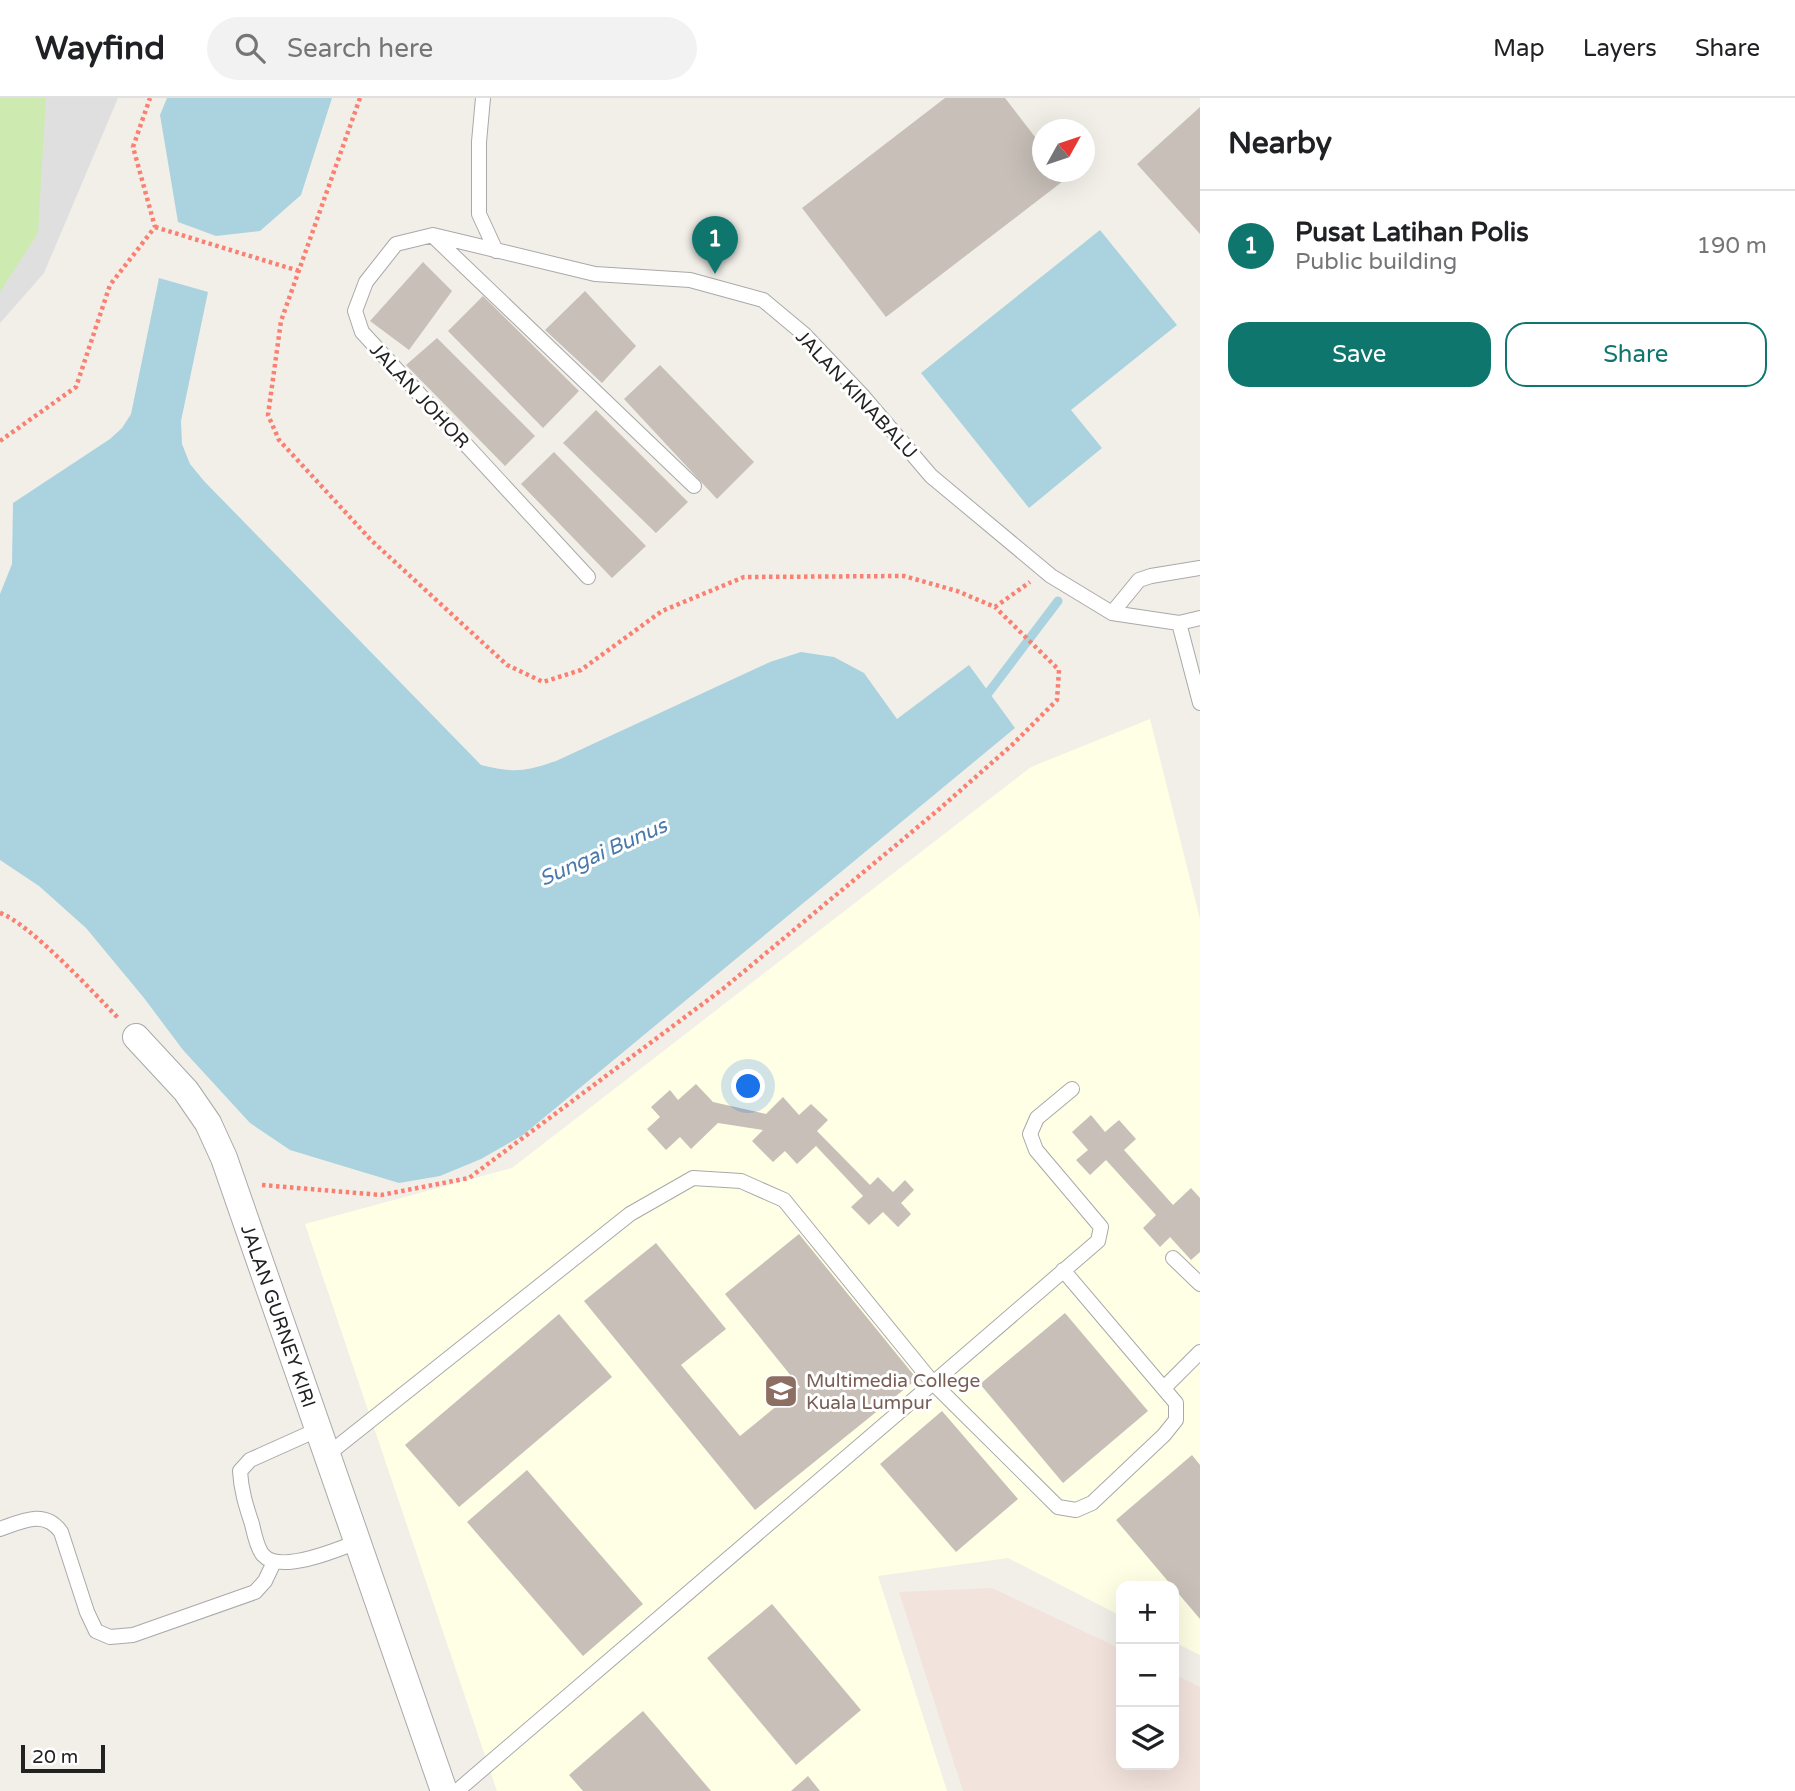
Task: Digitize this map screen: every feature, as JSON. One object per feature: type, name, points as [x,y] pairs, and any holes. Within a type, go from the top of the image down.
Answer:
[{"type":"street","name":"JALAN GURNEY KIRI","points":[[136,1037],[186,1091],[208,1123],[233,1182],[444,1791]]},
{"type":"lane","points":[[483,98],[479,214],[496,251]]},
{"type":"lane","points":[[433,235],[694,486]]},
{"type":"lane","name":"JALAN JOHOR","points":[[496,251],[433,235],[396,244],[366,282],[355,312],[362,332],[588,578]]},
{"type":"lane","name":"JALAN KINABALU","points":[[496,251],[594,274],[690,280],[763,300],[805,335],[862,395],[931,476],[1051,576],[1112,613],[1179,623]]},
{"type":"lane","points":[[1112,613],[1139,580],[1200,568]]},
{"type":"lane","points":[[1200,618],[1179,623],[1200,703]]},
{"type":"lane","points":[[457,1791],[1098,1241],[1101,1227],[1036,1150],[1030,1134],[1037,1118],[1072,1090]]},
{"type":"lane","points":[[327,1455],[630,1214],[693,1178],[741,1181],[784,1200],[933,1383],[1058,1507],[1076,1510],[1092,1503],[1164,1435],[1176,1420],[1176,1404],[1063,1270]]},
{"type":"lane","points":[[1173,1258],[1200,1284]]},
{"type":"lane","points":[[1164,1388],[1200,1352]]},
{"type":"lane","points":[[317,1430],[250,1460],[240,1471],[240,1486],[256,1536],[263,1555],[274,1562],[294,1562],[320,1556],[357,1542]]},
{"type":"lane","points":[[0,1529],[41,1518],[55,1523],[61,1532],[96,1631],[110,1637],[132,1635],[256,1592],[274,1562]]},
{"type":"path","points":[[150,98],[132,147],[155,228]]},
{"type":"path","points":[[155,228],[299,271]]},
{"type":"path","points":[[0,441],[76,387],[110,285],[155,228]]},
{"type":"path","points":[[233,1182],[381,1195],[469,1178],[724,988],[937,811],[1012,745],[1057,700],[1059,670],[995,607]]},
{"type":"path","points":[[0,913],[9,916],[34,936],[136,1037]]},
{"type":"shaded area","points":[[0,98],[118,98],[44,273],[0,323]]},
{"type":"shaded area","name":"Multimedia College Kuala Lumpur","points":[[1150,719],[1200,919],[1200,1655],[1179,1644],[1179,1581],[1116,1581],[1116,1613],[1008,1558],[878,1576],[947,1791],[497,1791],[305,1224],[512,1168],[1031,767]]},
{"type":"shaded area","points":[[992,1588],[1116,1647],[1116,1770],[1179,1770],[1179,1676],[1200,1687],[1200,1791],[963,1791],[899,1592]]},
{"type":"green space","points":[[0,98],[46,98],[38,233],[0,292]]},
{"type":"water","points":[[167,98],[332,98],[301,195],[260,231],[216,236],[178,222],[160,115]]},
{"type":"water","points":[[1100,230],[1177,325],[1071,410],[1102,448],[1029,508],[921,373]]},
{"type":"water","points":[[159,278],[208,292],[181,421],[182,444],[190,464],[481,765],[519,770],[556,761],[770,662],[801,652],[834,657],[864,673],[897,719],[969,665],[1015,728],[523,1135],[481,1159],[440,1176],[399,1183],[290,1150],[250,1123],[183,1050],[86,928],[39,886],[0,860],[0,594],[12,564],[13,503],[110,439],[122,428],[131,414]]},
{"type":"building","points":[[945,98],[1005,98],[1032,133],[1032,182],[1062,182],[886,317],[802,208]]},
{"type":"building","points":[[1200,107],[1200,234],[1137,164]]},
{"type":"building","points":[[423,262],[452,291],[409,350],[370,321]]},
{"type":"building","points":[[585,291],[636,346],[602,383],[545,330]]},
{"type":"building","points":[[483,296],[579,391],[543,428],[448,331]]},
{"type":"building","points":[[437,338],[535,436],[505,466],[406,365]]},
{"type":"building","points":[[660,365],[754,462],[717,499],[624,399]]},
{"type":"building","points":[[596,410],[688,502],[656,533],[563,443]]},
{"type":"building","points":[[554,452],[646,546],[612,578],[521,484]]},
{"type":"building","points":[[696,1084],[713,1102],[766,1114],[783,1097],[799,1115],[811,1104],[828,1120],[817,1131],[870,1185],[878,1177],[893,1192],[905,1180],[914,1190],[901,1203],[911,1214],[898,1227],[883,1212],[869,1225],[851,1207],[863,1196],[816,1146],[797,1164],[785,1151],[773,1162],[752,1141],[763,1130],[718,1123],[691,1149],[680,1137],[666,1150],[647,1129],[660,1117],[651,1107],[670,1090],[678,1100]]},
{"type":"building","points":[[1091,1115],[1105,1132],[1119,1120],[1136,1139],[1124,1150],[1173,1205],[1191,1188],[1200,1198],[1200,1252],[1191,1260],[1170,1237],[1160,1247],[1143,1228],[1156,1215],[1106,1160],[1090,1175],[1076,1160],[1088,1150],[1072,1132]]},
{"type":"building","points":[[799,1234],[917,1379],[755,1510],[584,1301],[656,1243],[726,1329],[681,1365],[740,1436],[800,1387],[725,1294]]},
{"type":"building","points":[[1065,1313],[1148,1411],[1063,1483],[980,1384]]},
{"type":"building","points":[[559,1314],[612,1377],[459,1507],[405,1445]]},
{"type":"building","points":[[942,1411],[1018,1499],[956,1552],[880,1464]]},
{"type":"building","points":[[1192,1455],[1200,1465],[1200,1619],[1179,1594],[1179,1581],[1168,1581],[1116,1520]]},
{"type":"building","points":[[527,1470],[643,1604],[583,1656],[467,1522]]},
{"type":"building","points":[[772,1604],[861,1710],[796,1765],[707,1658]]},
{"type":"building","points":[[643,1711],[711,1791],[583,1791],[569,1775]]},
{"type":"building","points":[[808,1776],[820,1791],[791,1791]]},
{"type":"waterway","name":"Sungai Bunus","points":[[980,698],[989,692],[1058,601]]},
{"type":"place","name":"Pusat Latihan Polis","points":[[715,274]]},
{"type":"place","name":"Multimedia College Kuala Lumpur","points":[[781,1391]]}]
